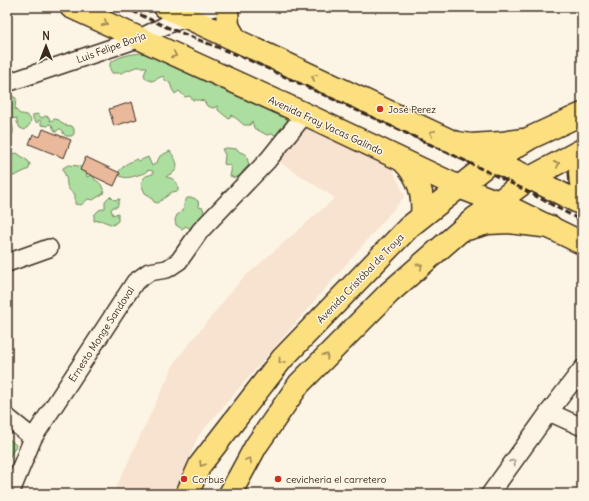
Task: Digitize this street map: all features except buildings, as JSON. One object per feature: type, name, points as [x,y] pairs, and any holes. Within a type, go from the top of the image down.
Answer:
[{"type":"main road","name":"Avenida Fray Vacas Galindo","points":[[71,7],[138,39],[305,114],[459,187],[498,202],[582,243]]},
{"type":"main road","points":[[165,7],[530,178],[582,204]]},
{"type":"main road","points":[[227,7],[228,26],[236,40]]},
{"type":"main road","name":"Avenida Cristóbal de Troya","points":[[187,494],[200,465],[282,359],[410,227],[492,161],[530,138],[582,114]]},
{"type":"main road","points":[[451,142],[471,145],[502,143],[530,138]]},
{"type":"main road","points":[[230,494],[256,446],[299,384],[388,293],[475,218],[530,178],[582,150]]},
{"type":"main road","points":[[582,154],[580,160],[580,181],[582,187]]},
{"type":"main road","points":[[403,161],[410,168],[420,187],[423,202],[422,216]]},
{"type":"main road","points":[[458,232],[488,223],[509,222],[550,227]]},
{"type":"street","name":"Luis Felipe Borja","points":[[7,83],[138,39],[164,26],[214,7]]},
{"type":"street","name":"Ernesto Monge Sandoval","points":[[10,494],[32,438],[135,282],[150,272],[167,269],[179,261],[200,232],[268,160],[305,114]]},
{"type":"street","points":[[7,263],[49,248]]},
{"type":"street","points":[[491,494],[549,412],[582,369]]},
{"type":"street","points":[[549,412],[582,427]]},
{"type":"street","points":[[7,417],[32,438]]},
{"type":"shaded area","points":[[304,128],[391,166],[405,196],[198,436],[174,494],[113,494],[176,360],[241,280],[335,198],[275,159]]},
{"type":"green space","points":[[142,53],[154,55],[205,78],[208,82],[211,82],[235,95],[238,96],[241,94],[255,100],[259,105],[274,108],[282,112],[293,122],[279,136],[272,134],[267,135],[254,128],[252,121],[250,125],[244,125],[231,115],[229,119],[218,110],[218,106],[213,108],[207,106],[204,101],[193,100],[190,96],[185,97],[179,91],[175,94],[170,83],[165,80],[163,76],[152,81],[146,79],[144,75],[147,67],[136,67],[121,73],[112,73],[110,63],[113,61],[125,56]]},
{"type":"green space","points":[[7,94],[16,98],[15,109],[20,114],[28,116],[31,120],[30,124],[25,130],[20,128],[17,118],[11,119],[13,134],[7,141]]},
{"type":"green space","points":[[37,114],[42,118],[45,116],[49,117],[50,121],[55,119],[59,120],[64,125],[72,126],[74,129],[74,134],[72,136],[66,136],[61,129],[56,132],[52,125],[41,125],[41,121],[39,120],[37,123],[33,119],[33,115]]},
{"type":"green space","points":[[222,149],[237,149],[246,154],[249,165],[241,175],[235,178],[230,176],[231,166],[224,164],[225,155]]},
{"type":"green space","points":[[7,151],[12,154],[17,153],[28,161],[30,164],[29,169],[14,176],[7,175]]},
{"type":"green space","points":[[170,151],[177,164],[177,167],[174,172],[166,177],[175,181],[178,185],[178,191],[172,192],[158,203],[154,202],[150,196],[145,193],[141,184],[145,177],[153,174],[153,171],[148,170],[142,174],[127,178],[116,173],[126,164],[136,159],[139,161],[148,157],[152,166],[157,162],[160,156]]},
{"type":"green space","points":[[68,165],[79,166],[86,171],[87,177],[94,174],[94,179],[101,184],[104,193],[93,200],[88,199],[81,205],[75,204],[75,194],[68,189],[63,169]]},
{"type":"green space","points":[[110,196],[114,200],[120,199],[117,207],[113,207],[111,210],[113,215],[118,213],[118,221],[113,225],[100,220],[94,221],[94,215],[99,210],[105,208],[105,201]]},
{"type":"green space","points":[[187,198],[194,198],[198,201],[199,207],[203,208],[204,213],[194,228],[189,228],[186,226],[182,229],[176,225],[175,220],[177,215],[184,208]]},
{"type":"green space","points":[[7,437],[16,445],[7,462]]},
{"type":"railway","points":[[124,7],[164,26],[247,59],[455,156],[519,187],[582,221]]},
{"type":"place","name":"José Perez","points":[[380,109]]},
{"type":"place","name":"Corbus","points":[[184,479]]},
{"type":"place","name":"cevicheria el carretero","points":[[278,479]]}]
